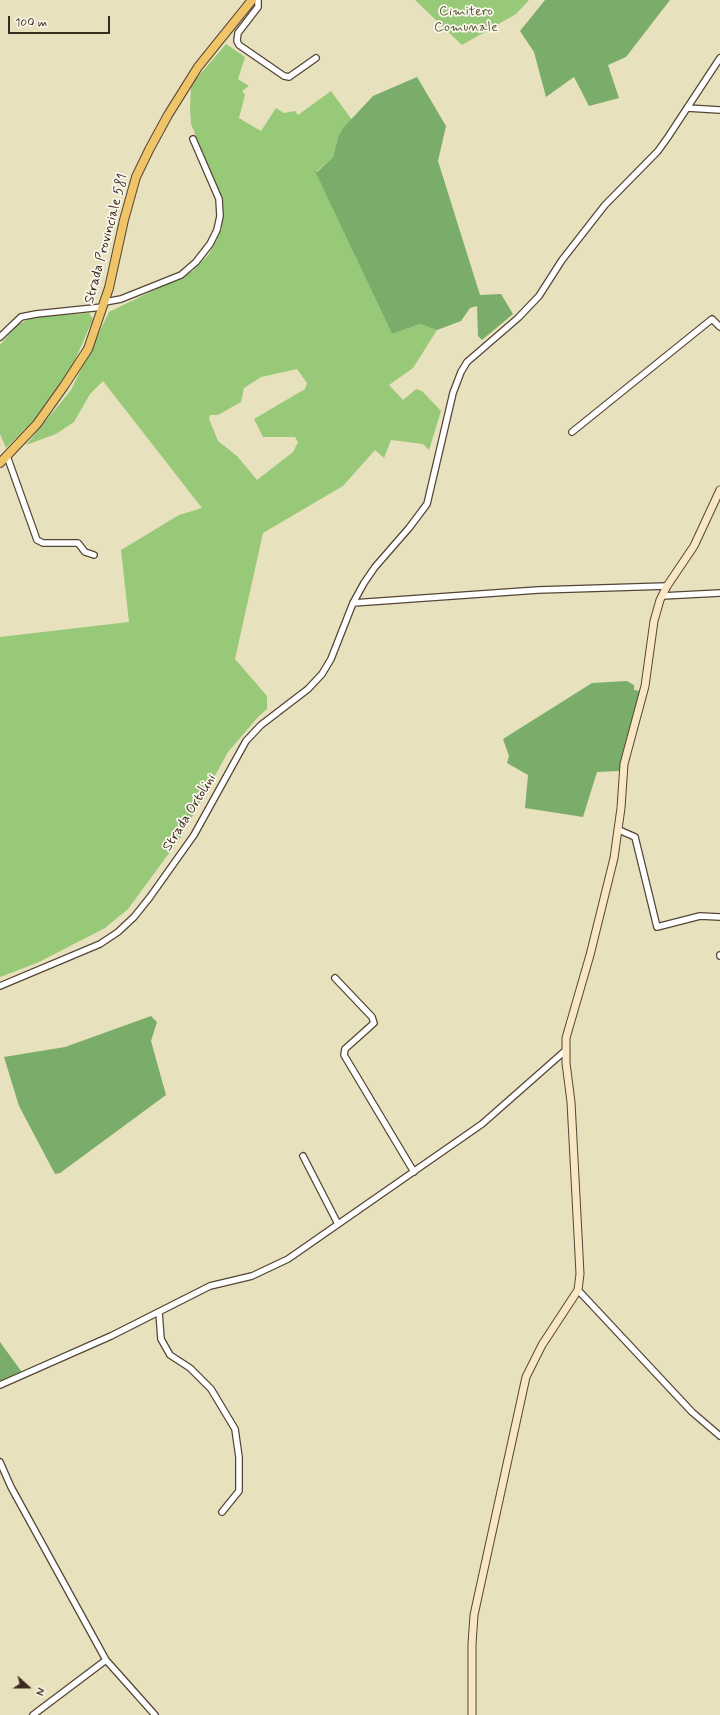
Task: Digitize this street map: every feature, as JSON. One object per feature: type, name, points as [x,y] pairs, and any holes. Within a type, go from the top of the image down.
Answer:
[{"type":"main road","name":"Strada Provinciale 581","points":[[0,463],[37,424],[88,349],[104,305],[136,177],[168,115],[198,67],[252,0]]},
{"type":"main road","points":[[472,1715],[472,1644],[474,1615],[526,1377],[542,1345],[578,1290],[580,1274],[571,1102],[566,1038],[572,1012],[604,902],[618,830],[624,764],[645,686],[654,621],[662,596],[667,586],[694,546],[720,490]]},
{"type":"street","points":[[258,0],[258,7],[238,33],[237,41],[239,45],[284,76],[289,77],[316,58]]},
{"type":"street","name":"Strada Ortolini","points":[[0,986],[100,944],[118,932],[134,917],[194,834],[246,741],[261,725],[308,689],[322,674],[335,651],[354,603],[375,567],[409,528],[427,504],[453,394],[461,372],[468,362],[518,318],[539,296],[562,260],[605,204],[658,151],[720,58]]},
{"type":"street","points":[[687,108],[720,110]]},
{"type":"street","points":[[0,337],[21,317],[104,305],[120,300],[181,275],[196,262],[210,244],[217,230],[220,216],[218,199],[193,139]]},
{"type":"street","points":[[572,432],[712,319],[720,327]]},
{"type":"street","points":[[7,456],[37,540],[42,543],[78,543],[85,552],[94,554]]},
{"type":"street","points":[[354,603],[538,590],[667,586]]},
{"type":"street","points":[[662,596],[720,593]]},
{"type":"street","points":[[618,830],[635,837],[657,927],[700,916],[720,917]]},
{"type":"street","points":[[335,978],[372,1017],[374,1023],[345,1049],[344,1055],[414,1172]]},
{"type":"street","points":[[0,1385],[112,1336],[210,1286],[252,1276],[288,1259],[482,1124],[566,1050]]},
{"type":"street","points":[[304,1156],[338,1224]]},
{"type":"street","points":[[578,1290],[692,1412],[720,1436]]},
{"type":"street","points":[[159,1312],[161,1339],[170,1355],[190,1368],[211,1389],[236,1430],[239,1457],[239,1491],[222,1512]]},
{"type":"street","points":[[0,1462],[11,1487],[106,1660],[155,1715]]},
{"type":"street","points":[[33,1715],[106,1660]]},
{"type":"green space","name":"Cimitero Comunale","points":[[415,0],[529,0],[516,14],[462,45]]},
{"type":"green space","points":[[545,0],[670,0],[626,57],[608,65],[619,98],[589,106],[574,77],[546,97],[534,52],[520,31]]},
{"type":"green space","points":[[226,44],[245,57],[238,79],[249,86],[242,91],[245,95],[239,118],[261,131],[276,108],[284,113],[295,111],[298,115],[331,91],[352,120],[338,137],[333,157],[316,172],[392,334],[420,324],[437,330],[413,368],[389,385],[403,400],[416,389],[422,391],[441,411],[429,450],[423,444],[391,440],[384,458],[375,450],[343,486],[263,533],[235,659],[267,696],[267,709],[258,717],[228,752],[181,837],[128,909],[105,928],[37,963],[0,977],[0,637],[129,622],[121,550],[179,515],[202,508],[103,381],[90,394],[74,422],[56,434],[26,445],[71,390],[109,312],[193,271],[209,254],[222,229],[223,202],[191,124],[191,85]],"holes":[[[297,369],[307,383],[305,389],[254,419],[263,437],[295,437],[298,442],[293,452],[257,480],[237,456],[218,441],[209,419],[210,415],[218,415],[241,402],[244,388],[261,377]]]},
{"type":"green space","points":[[417,77],[446,126],[438,161],[480,295],[501,294],[513,314],[482,340],[478,336],[477,306],[470,308],[461,321],[437,330],[420,324],[392,334],[315,171],[317,172],[333,157],[338,137],[344,127],[373,96]]},
{"type":"green space","points":[[89,313],[93,319],[72,367],[43,411],[6,448],[0,434],[0,345],[17,325],[34,317]]},
{"type":"green space","points":[[627,681],[634,685],[634,690],[640,691],[619,771],[597,772],[583,817],[525,808],[528,775],[507,763],[509,756],[503,739],[592,683]]},
{"type":"green space","points":[[151,1016],[157,1022],[151,1041],[166,1095],[60,1173],[55,1174],[19,1106],[4,1057],[65,1047]]},
{"type":"green space","points":[[0,1342],[24,1375],[0,1383]]}]
